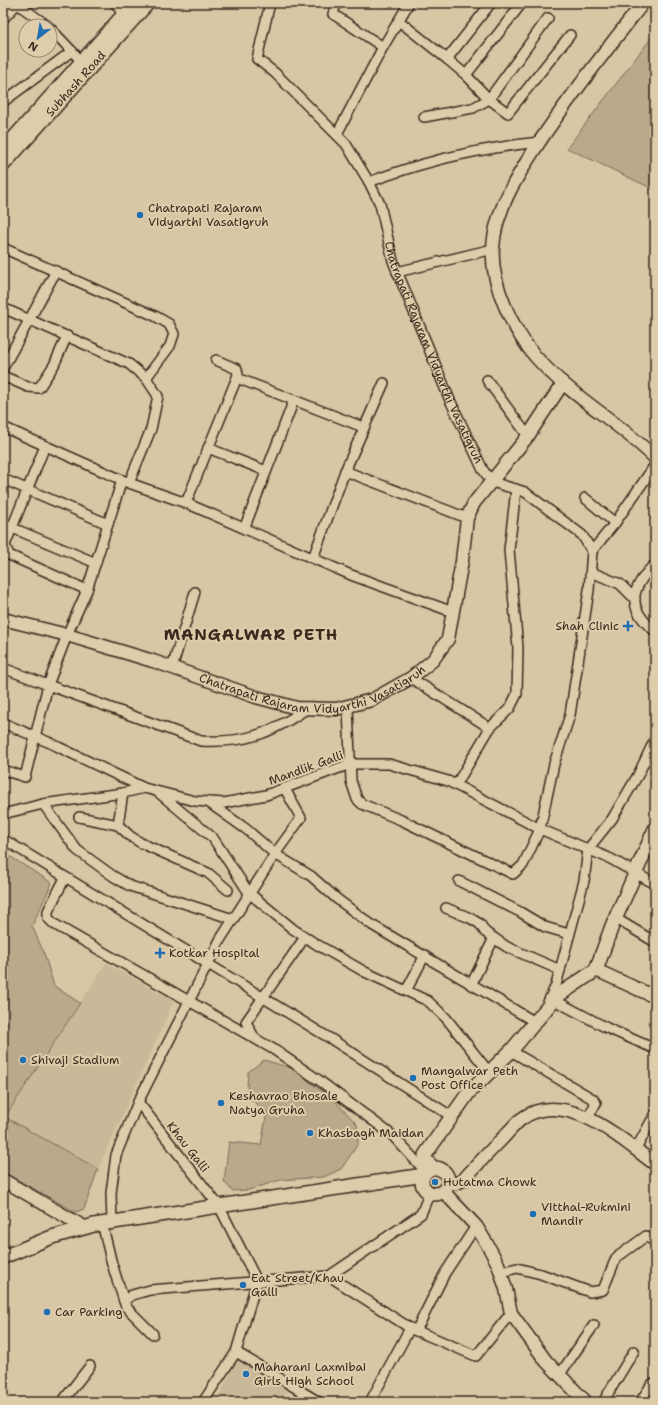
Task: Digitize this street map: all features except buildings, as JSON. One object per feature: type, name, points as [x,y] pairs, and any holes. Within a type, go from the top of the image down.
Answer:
[{"type":"main road","name":"Subhash Road","points":[[126,19],[134,3]]},
{"type":"main road","name":"Subhash Road","points":[[4,153],[86,65],[126,19],[148,3]]},
{"type":"main road","points":[[3,1257],[52,1237],[84,1227],[107,1222],[219,1206],[428,1172],[444,1172],[447,1175],[445,1187],[436,1194],[430,1192],[423,1185],[428,1172],[425,1155],[469,1092],[511,1051],[554,1000],[596,970],[601,952],[615,918],[654,833]]},
{"type":"street","points":[[3,19],[16,3],[37,18]]},
{"type":"street","points":[[115,3],[126,19]]},
{"type":"street","name":"Chatrapati Rajaram Vidyarthi Vasatigruh","points":[[270,3],[258,59],[275,73],[337,134],[346,144],[369,182],[380,204],[393,261],[397,272],[449,398],[483,470],[492,482]]},
{"type":"street","points":[[336,3],[333,14],[383,47]]},
{"type":"street","points":[[337,134],[383,47],[409,3]]},
{"type":"street","points":[[447,59],[491,3]]},
{"type":"street","points":[[466,75],[522,3]]},
{"type":"street","points":[[643,3],[567,101],[540,142],[509,193],[500,216],[493,249],[500,293],[508,315],[530,350],[598,413],[636,439],[655,458]]},
{"type":"street","points":[[424,117],[473,108],[489,99],[548,18]]},
{"type":"street","points":[[399,21],[466,75],[489,99],[508,113],[570,35]]},
{"type":"street","points":[[58,36],[86,65]]},
{"type":"street","points":[[3,102],[72,51]]},
{"type":"street","points":[[369,182],[457,154],[540,142]]},
{"type":"street","points":[[3,248],[56,270],[169,324],[174,334],[170,346],[146,378]]},
{"type":"street","points":[[397,272],[493,249]]},
{"type":"street","points":[[3,368],[56,270]]},
{"type":"street","points":[[3,308],[129,364],[146,378],[158,396],[151,429],[108,524],[88,590],[67,635],[48,685],[34,736],[26,778],[3,770]]},
{"type":"street","points":[[3,376],[28,387],[39,388],[54,365],[67,336]]},
{"type":"street","points":[[186,503],[239,372],[237,369],[216,360]]},
{"type":"street","points":[[237,378],[363,427]]},
{"type":"street","points":[[487,380],[528,436]]},
{"type":"street","points":[[313,558],[345,471],[363,427],[384,383]]},
{"type":"street","name":"Chatrapati Rajaram Vidyarthi Vasatigruh","points":[[3,619],[67,635],[172,668],[256,697],[306,709],[336,710],[372,700],[411,678],[433,660],[448,639],[462,561],[467,518],[474,503],[528,436],[564,383]]},
{"type":"street","points":[[244,529],[294,400]]},
{"type":"street","points":[[3,427],[126,482],[186,503],[352,575],[453,612]]},
{"type":"street","points":[[45,446],[5,545],[9,555],[88,590]]},
{"type":"street","points":[[208,448],[266,471]]},
{"type":"street","points":[[592,551],[615,523],[655,465]]},
{"type":"street","points":[[345,471],[467,518]]},
{"type":"street","points":[[3,479],[108,524]]},
{"type":"street","points":[[348,707],[351,781],[357,799],[362,804],[401,820],[514,874],[523,865],[540,829],[553,770],[570,715],[591,572],[592,551],[582,536],[525,492],[492,482]]},
{"type":"street","points":[[456,785],[490,728],[510,708],[517,694],[518,648],[509,550],[516,489]]},
{"type":"street","points":[[585,498],[615,523]]},
{"type":"street","points":[[3,524],[96,563]]},
{"type":"street","points":[[655,564],[636,586],[635,599],[638,616],[655,631]]},
{"type":"street","points":[[591,572],[620,584],[635,599]]},
{"type":"street","points":[[172,668],[195,592]]},
{"type":"street","points":[[3,668],[201,741],[226,742],[250,738],[281,726],[306,709]]},
{"type":"street","points":[[411,678],[490,728]]},
{"type":"street","name":"Mandlik Galli","points":[[3,723],[144,788],[195,801],[224,803],[266,795],[350,764],[389,764],[420,772],[456,785],[540,829],[588,849],[635,872],[655,884]]},
{"type":"street","points":[[544,1012],[556,985],[584,881],[588,849],[616,812],[641,769],[655,739]]},
{"type":"street","points":[[3,814],[43,804],[122,793],[144,788]]},
{"type":"street","points":[[153,1334],[126,1307],[112,1264],[107,1222],[116,1155],[138,1102],[207,965],[249,893],[301,818],[285,789]]},
{"type":"street","points":[[156,791],[213,838],[249,893],[305,937],[365,972],[428,1001],[436,1007],[490,1072]]},
{"type":"street","points":[[118,824],[122,793]]},
{"type":"street","points":[[208,802],[246,829],[275,854],[311,876],[337,899],[372,925],[425,955],[471,985],[535,1022]]},
{"type":"street","points":[[43,804],[77,850],[113,876],[130,886],[233,919]]},
{"type":"street","points":[[79,817],[118,824],[130,836],[141,843],[208,874],[228,890]]},
{"type":"street","points":[[3,839],[452,1116]]},
{"type":"street","points":[[65,878],[48,911],[48,918],[54,924],[188,1002],[254,1038],[320,1081],[392,1136],[428,1172]]},
{"type":"street","points":[[459,881],[520,912],[545,927],[569,934]]},
{"type":"street","points":[[446,908],[480,924],[485,932],[507,947],[560,970]]},
{"type":"street","points":[[615,918],[655,942]]},
{"type":"street","points":[[254,1038],[246,1022],[305,937]]},
{"type":"street","points":[[471,985],[494,938]]},
{"type":"street","points":[[406,991],[425,955]]},
{"type":"street","points":[[596,970],[655,997]]},
{"type":"street","points":[[554,1000],[607,1028],[655,1049]]},
{"type":"street","points":[[511,1051],[593,1099],[596,1103],[588,1117]]},
{"type":"street","name":"Khau Galli","points":[[138,1102],[219,1206],[257,1281]]},
{"type":"street","points":[[586,1402],[546,1361],[511,1313],[506,1289],[487,1244],[476,1226],[445,1187],[457,1184],[463,1180],[520,1121],[532,1113],[551,1110],[588,1117],[620,1137],[655,1164]]},
{"type":"street","points":[[636,1149],[655,1114]]},
{"type":"street","points":[[3,1180],[84,1227]]},
{"type":"street","points":[[124,1301],[132,1295],[150,1290],[257,1281],[332,1278],[421,1214],[430,1192]]},
{"type":"street","points":[[370,1402],[445,1273],[476,1226]]},
{"type":"street","points":[[500,1272],[518,1268],[541,1274],[590,1292],[603,1290],[616,1258],[646,1236],[655,1242]]},
{"type":"street","points":[[332,1278],[413,1329],[476,1356],[511,1313]]},
{"type":"street","points":[[203,1402],[236,1352],[257,1281]]},
{"type":"street","points":[[560,1374],[594,1325]]},
{"type":"street","points":[[603,1402],[634,1351]]},
{"type":"street","points":[[236,1352],[319,1402]]},
{"type":"street","points":[[62,1402],[90,1366]]},
{"type":"street","points":[[640,1402],[652,1384]]},
{"type":"shaded area","points":[[655,33],[655,190],[567,148]]},
{"type":"shaded area","name":"Shivaji Stadium","points":[[3,852],[52,883],[32,926],[44,953],[54,986],[80,1003],[5,1117],[98,1169],[84,1209],[76,1212],[3,1172]]},
{"type":"shaded area","points":[[106,963],[174,1001],[98,1169],[5,1117]]},
{"type":"shaded area","name":"Khasbagh Maidan","points":[[264,1060],[291,1068],[334,1100],[357,1124],[358,1144],[341,1169],[324,1177],[280,1180],[249,1190],[232,1191],[224,1181],[229,1142],[261,1145],[267,1112],[255,1103],[249,1096],[247,1081],[248,1072]]},
{"type":"shaded area","name":"Maharani Laxmibai Girls High School","points":[[237,1357],[287,1391],[281,1402],[217,1402]]},
{"type":"place","name":"Chatrapati Rajaram Vidyarthi Vasatigruh","points":[[140,215]]},
{"type":"place","name":"Shah Clinic","points":[[628,626]]},
{"type":"place","name":"Kotkar Hospital","points":[[160,953]]},
{"type":"place","name":"Shivaji Stadium","points":[[23,1060]]},
{"type":"place","name":"Mangalwar Peth Post Office","points":[[413,1078]]},
{"type":"place","name":"Keshavrao Bhosale Natya Gruha","points":[[221,1103]]},
{"type":"place","name":"Khasbagh Maidan","points":[[310,1133]]},
{"type":"place","name":"Hutatma Chowk","points":[[435,1182]]},
{"type":"place","name":"Vitthal-Rukmini Mandir","points":[[533,1214]]},
{"type":"place","name":"Eat Street/Khau Galli","points":[[243,1285]]},
{"type":"place","name":"Car Parking","points":[[47,1312]]},
{"type":"place","name":"Maharani Laxmibai Girls High School","points":[[246,1374]]},
{"type":"district","name":"MANGALWAR PETH","points":[[251,634]]}]
